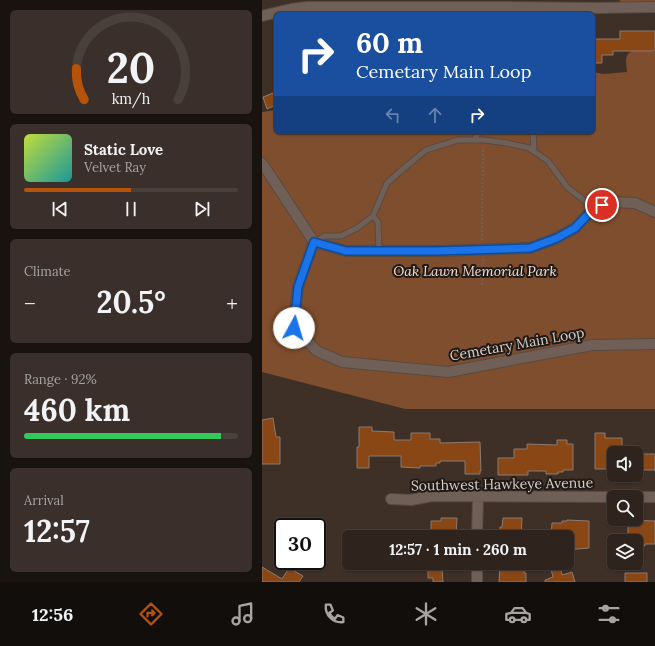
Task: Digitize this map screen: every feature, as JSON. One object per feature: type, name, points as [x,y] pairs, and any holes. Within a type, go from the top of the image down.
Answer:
[{"type":"street","points":[[279,12],[307,7],[655,7]]},
{"type":"street","points":[[262,16],[274,13]]},
{"type":"street","points":[[262,163],[314,242],[346,251],[483,250],[530,248],[557,238],[575,228],[594,208],[611,202],[635,203],[655,212]]},
{"type":"street","name":"Cemetary Main Loop","points":[[314,242],[298,287],[294,328],[317,351],[342,362],[448,372],[592,345],[655,344]]},
{"type":"street","name":"Southwest Hawkeye Avenue","points":[[391,499],[411,500],[432,496],[607,497]]},
{"type":"street","points":[[477,530],[478,497]]},
{"type":"street","points":[[643,497],[655,497]]},
{"type":"street","points":[[477,570],[477,582]]},
{"type":"lane","points":[[474,140],[478,134]]},
{"type":"lane","points":[[533,134],[534,151]]},
{"type":"lane","points":[[314,242],[325,236],[341,236],[357,228],[373,216],[387,183],[426,150],[458,140],[484,140],[508,143],[529,148],[548,161],[567,187],[594,208]]},
{"type":"lane","points":[[373,216],[378,222],[380,251]]},
{"type":"path","points":[[482,285],[484,140]]},
{"type":"green space","points":[[619,0],[655,0],[655,7],[622,3]]},
{"type":"green space","points":[[425,8],[428,12],[376,12],[378,9]]},
{"type":"green space","points":[[449,9],[510,10],[524,12],[444,12]]},
{"type":"green space","name":"Oak Lawn Memorial Park","points":[[637,49],[655,52],[655,409],[405,409],[262,372],[262,112],[274,110],[274,134],[595,134],[595,72],[603,74],[627,72],[626,58],[629,53]]},
{"type":"building","points":[[620,31],[655,31],[655,51],[613,51],[613,55],[602,55],[602,63],[595,63],[595,39],[620,39]]},
{"type":"building","points":[[274,93],[274,106],[267,109],[263,97]]},
{"type":"building","points":[[273,418],[276,437],[280,437],[280,464],[262,464],[262,420]]},
{"type":"building","points":[[359,427],[372,427],[372,431],[394,432],[394,440],[411,440],[411,433],[430,433],[430,439],[440,439],[440,443],[480,442],[480,474],[465,474],[465,461],[440,461],[440,463],[436,463],[436,466],[420,466],[420,468],[401,467],[401,456],[369,456],[369,468],[357,468]]},
{"type":"building","points":[[595,433],[605,433],[605,438],[622,438],[622,446],[607,446],[607,469],[595,469]]},
{"type":"building","points":[[557,440],[567,440],[567,444],[573,444],[573,470],[563,470],[563,472],[558,472],[558,474],[546,474],[546,471],[528,471],[528,475],[498,475],[498,458],[514,458],[514,449],[527,449],[527,444],[557,445]]},
{"type":"building","points":[[643,454],[655,454],[655,470],[643,470]]},
{"type":"building","points":[[441,518],[457,518],[456,530],[431,530],[431,521],[441,521]]},
{"type":"building","points":[[503,518],[522,518],[521,530],[500,530],[500,527],[502,527]]},
{"type":"building","points":[[562,521],[589,521],[589,548],[574,549],[574,530],[552,530],[552,523],[562,523]]},
{"type":"building","points":[[643,521],[655,521],[655,544],[645,544],[645,546],[643,546],[643,534],[628,534],[628,526],[643,526]]},
{"type":"building","points":[[262,567],[282,579],[288,570],[292,570],[303,576],[299,582],[262,582]]},
{"type":"building","points":[[428,570],[442,570],[443,582],[433,582],[433,578],[428,578]]},
{"type":"building","points":[[500,570],[524,570],[524,573],[526,573],[526,582],[499,582]]},
{"type":"building","points":[[551,570],[561,570],[562,575],[572,572],[575,582],[545,582],[545,580],[553,577]]},
{"type":"building","points":[[625,573],[647,573],[647,582],[625,582]]},
{"type":"route","points":[[294,328],[298,287],[314,242],[346,251],[437,251],[530,248],[557,238],[575,228],[594,208],[602,205]]}]
